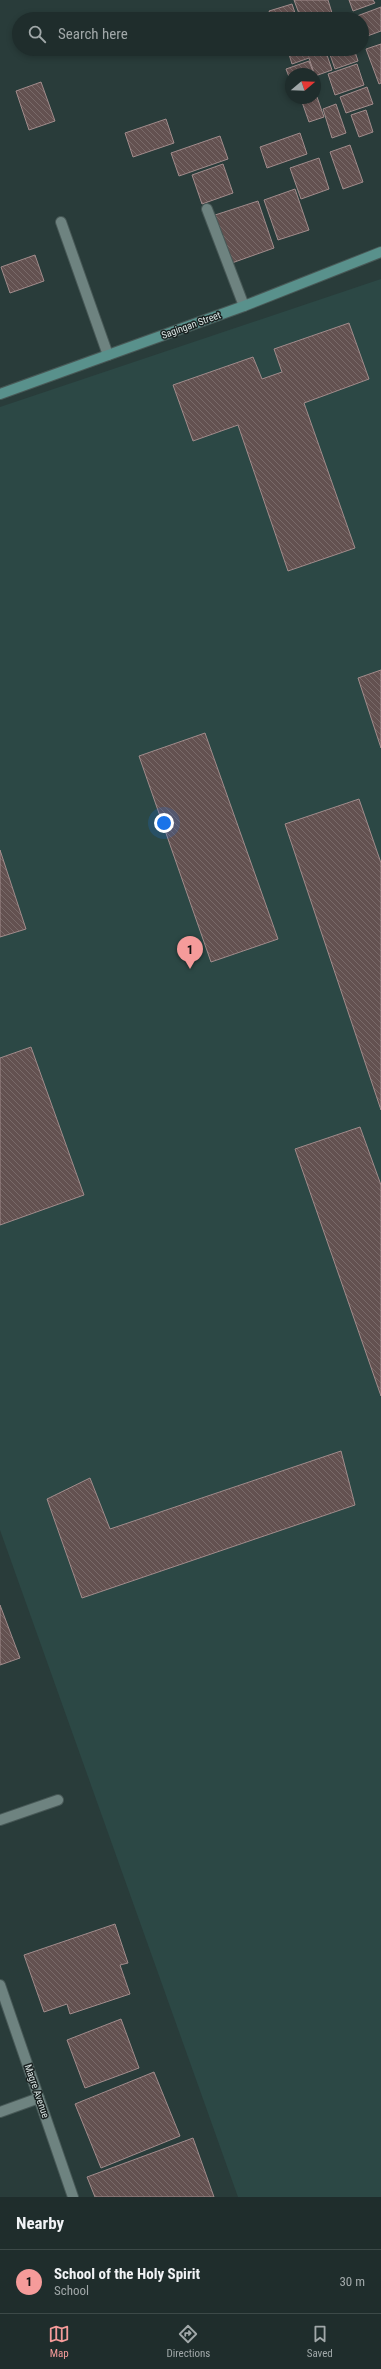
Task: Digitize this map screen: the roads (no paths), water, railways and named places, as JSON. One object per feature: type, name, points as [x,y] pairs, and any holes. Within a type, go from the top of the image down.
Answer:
[{"type":"main road","name":"Sagingan Street","points":[[0,394],[244,306],[381,252]]},
{"type":"street","points":[[207,210],[244,306]]},
{"type":"street","points":[[61,222],[108,355]]},
{"type":"street","points":[[0,1820],[58,1800]]},
{"type":"street","name":"Magre Avenue","points":[[0,1985],[73,2197]]},
{"type":"street","points":[[0,2112],[39,2098]]},
{"type":"place","name":"School of the Holy Spirit","points":[[190,969]]}]
